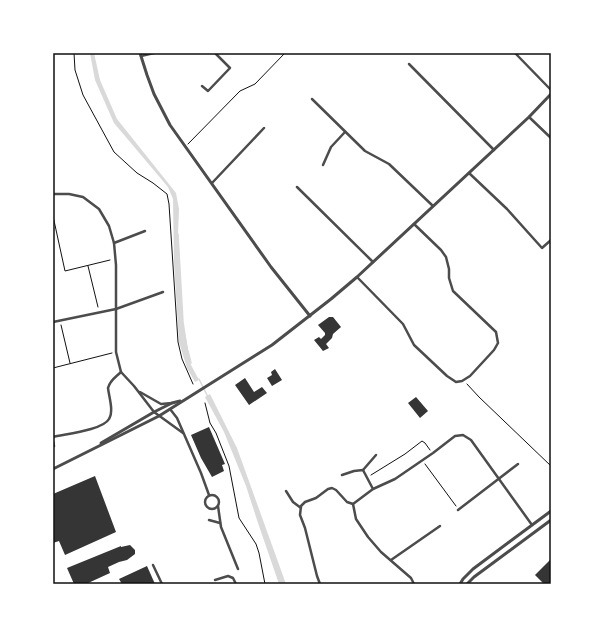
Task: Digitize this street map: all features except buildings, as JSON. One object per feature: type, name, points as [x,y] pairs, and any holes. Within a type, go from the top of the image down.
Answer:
[{"type":"street","points":[[154,53],[140,55],[161,110],[170,125],[271,267],[310,316]]},
{"type":"street","points":[[202,86],[208,91],[230,68],[215,53]]},
{"type":"street","points":[[515,53],[551,90]]},
{"type":"street","points":[[409,64],[494,150]]},
{"type":"street","points":[[89,451],[154,412],[190,396],[272,345],[310,316],[357,277],[529,117],[551,94]]},
{"type":"street","points":[[312,99],[365,151],[390,164],[433,206]]},
{"type":"street","points":[[529,117],[551,138]]},
{"type":"street","points":[[212,183],[264,128]]},
{"type":"street","points":[[323,165],[330,147],[345,132]]},
{"type":"street","points":[[469,173],[507,209],[542,248],[551,240]]},
{"type":"street","points":[[296,187],[373,262]]},
{"type":"street","points":[[53,194],[76,194],[90,201],[99,209],[109,226],[114,243],[116,352],[121,372],[154,412],[183,433]]},
{"type":"street","points":[[357,277],[403,324],[414,345],[452,380],[456,382],[462,381],[470,376],[494,350],[498,343],[496,332],[453,291],[449,278],[449,269],[446,257],[441,250],[414,224]]},
{"type":"street","points":[[114,243],[145,231]]},
{"type":"street","points":[[53,322],[116,309],[164,292]]},
{"type":"street","points":[[53,437],[95,428],[108,421],[111,409],[108,388],[114,378],[121,372]]},
{"type":"street","points":[[138,391],[161,404],[172,403]]},
{"type":"street","points":[[53,469],[159,416],[184,399]]},
{"type":"street","points":[[162,408],[170,409],[177,418],[201,472],[209,495]]},
{"type":"street","points":[[353,504],[373,489],[395,479],[423,461],[455,436],[463,435],[471,440],[498,479],[516,500],[532,525]]},
{"type":"street","points":[[53,441],[54,446]]},
{"type":"street","points":[[342,475],[363,470],[376,455]]},
{"type":"street","points":[[458,510],[518,464]]},
{"type":"street","points":[[363,470],[373,489]]},
{"type":"street","points":[[320,584],[300,515],[301,508],[305,502],[316,498],[328,489],[332,488],[336,490],[347,502],[353,504]]},
{"type":"street","points":[[286,491],[293,502],[301,508]]},
{"type":"street","points":[[209,495],[205,500],[206,507],[212,510],[218,506]]},
{"type":"street","points":[[209,495],[214,495],[218,498],[220,523],[238,569]]},
{"type":"street","points":[[353,504],[356,520],[381,552],[411,578],[414,584]]},
{"type":"street","points":[[460,584],[472,569],[551,511]]},
{"type":"street","points":[[209,520],[220,523]]},
{"type":"street","points":[[467,584],[474,577],[551,520]]},
{"type":"street","points":[[391,560],[440,526]]},
{"type":"street","points":[[153,565],[162,584]]},
{"type":"street","points":[[215,580],[228,576],[233,578],[236,584]]},
{"type":"path","points":[[74,53],[75,70],[83,96],[114,152],[136,173],[153,183],[167,194],[170,212],[178,342],[182,359],[193,384]]},
{"type":"path","points":[[186,146],[240,91],[255,84],[284,53]]},
{"type":"path","points":[[53,216],[65,271],[115,259]]},
{"type":"path","points":[[88,265],[92,287],[100,312]]},
{"type":"path","points":[[60,320],[70,363]]},
{"type":"path","points":[[53,368],[116,352]]},
{"type":"path","points":[[462,381],[467,384],[551,466]]},
{"type":"path","points":[[205,403],[210,423],[216,433],[229,466],[239,518],[256,544],[259,553],[265,584]]},
{"type":"path","points":[[367,477],[422,442],[425,442],[433,453]]},
{"type":"path","points":[[423,461],[458,510]]},
{"type":"shaded area","points":[[90,53],[94,53],[100,80],[117,119],[176,193],[179,209],[178,234],[183,322],[191,365],[199,380],[195,382],[187,368],[179,342],[174,262],[173,199],[168,187],[114,123],[95,80]]},
{"type":"shaded area","points":[[210,394],[237,448],[286,584],[279,584],[246,486],[224,432],[205,397]]},
{"type":"waterway","points":[[178,234],[183,322],[187,348]]},
{"type":"waterway","points":[[188,351],[191,363]]},
{"type":"waterway","points":[[199,379],[208,397]]}]
